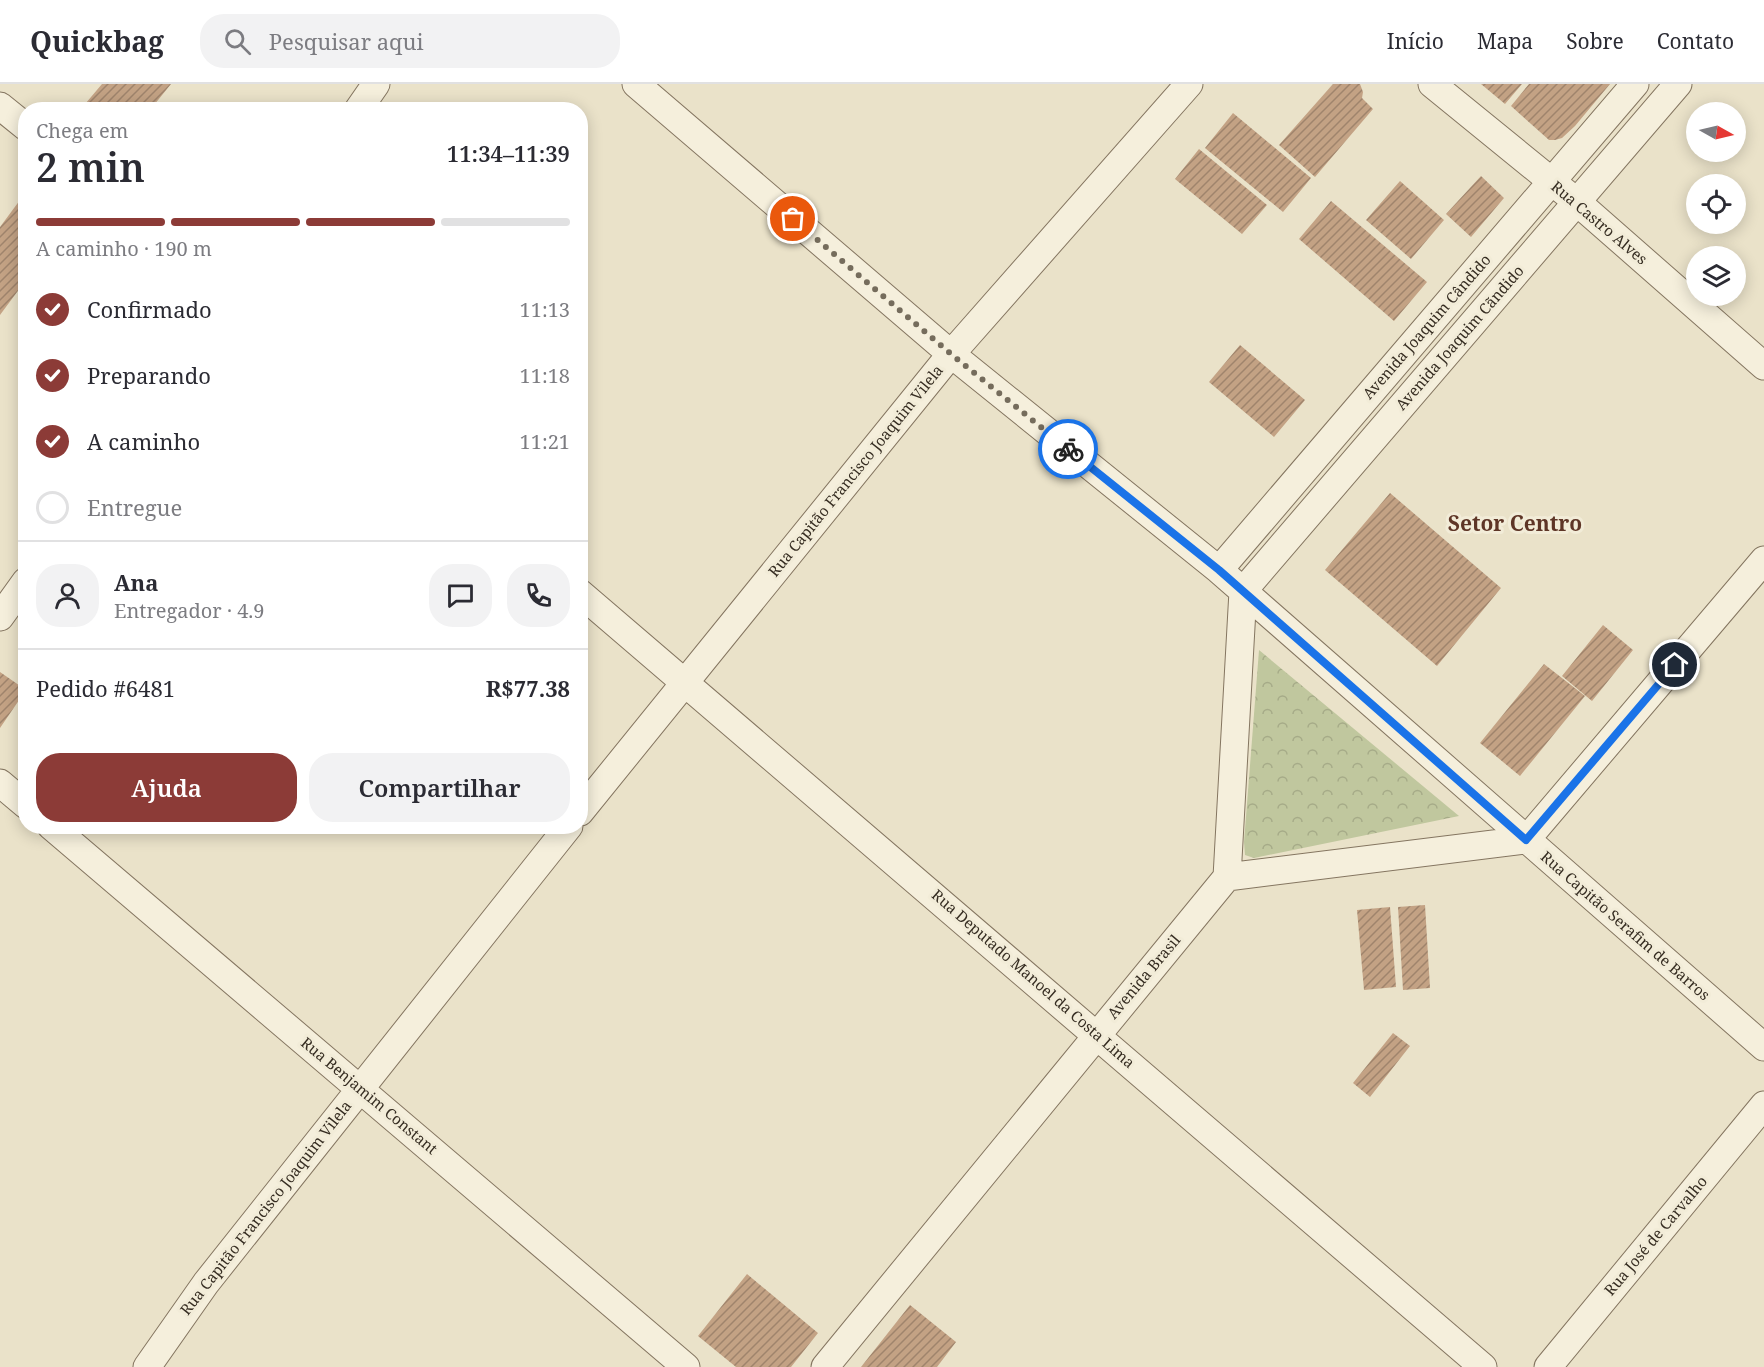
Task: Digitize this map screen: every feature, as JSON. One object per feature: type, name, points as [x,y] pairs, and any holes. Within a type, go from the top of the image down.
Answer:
[{"type":"street","points":[[364,102],[376,84]]},
{"type":"street","name":"Rua Capitão Serafim de Barros","points":[[636,84],[951,354],[1219,570],[1764,1047]]},
{"type":"street","name":"Rua Capitão Francisco Joaquim Vilela","points":[[588,802],[951,354],[1189,84]]},
{"type":"street","name":"Rua Castro Alves","points":[[1432,84],[1577,202],[1764,366]]},
{"type":"street","name":"Avenida Joaquim Cândido","points":[[1219,570],[1635,84]]},
{"type":"street","name":"Avenida Joaquim Cãndido","points":[[1243,591],[1678,84]]},
{"type":"street","points":[[0,106],[18,121]]},
{"type":"street","points":[[1243,591],[1227,877],[1526,840],[1764,560]]},
{"type":"street","points":[[0,617],[18,591]]},
{"type":"street","name":"Rua Deputado Manoel da Costa Lima","points":[[588,600],[686,681],[1483,1367]]},
{"type":"street","points":[[0,783],[18,798]]},
{"type":"street","name":"Rua Benjamim Constant","points":[[60,834],[686,1367]]},
{"type":"street","name":"Rua Capitão Francisco Joaquim Vilela","points":[[147,1367],[206,1282],[563,834]]},
{"type":"street","name":"Avenida Brasil","points":[[825,1367],[1227,877]]},
{"type":"street","name":"Rua José de Carvalho","points":[[1548,1367],[1764,1105]]},
{"type":"green space","points":[[1259,650],[1459,816],[1254,858],[1245,855],[1244,842]]},
{"type":"building","points":[[102,84],[171,84],[156,102],[87,102]]},
{"type":"building","points":[[1333,84],[1360,84],[1363,92],[1362,98],[1373,109],[1315,177],[1279,145]]},
{"type":"building","points":[[1481,84],[1522,84],[1505,104]]},
{"type":"building","points":[[1529,84],[1610,84],[1562,138],[1549,140],[1511,106]]},
{"type":"building","points":[[1233,113],[1311,178],[1283,212],[1205,148]]},
{"type":"building","points":[[1199,149],[1267,205],[1242,234],[1175,179]]},
{"type":"building","points":[[1481,176],[1504,198],[1471,237],[1446,214]]},
{"type":"building","points":[[1400,181],[1444,220],[1411,259],[1366,220]]},
{"type":"building","points":[[1331,201],[1427,282],[1394,321],[1299,239]]},
{"type":"building","points":[[18,203],[18,291],[0,315],[0,227]]},
{"type":"building","points":[[1240,345],[1305,400],[1274,437],[1209,382]]},
{"type":"building","points":[[1390,493],[1501,588],[1437,666],[1325,570]]},
{"type":"building","points":[[1603,625],[1633,650],[1592,701],[1562,676]]},
{"type":"building","points":[[1544,664],[1585,696],[1520,776],[1480,743]]},
{"type":"building","points":[[0,672],[18,684],[18,702],[0,728]]},
{"type":"building","points":[[1425,905],[1430,988],[1403,990],[1398,907]]},
{"type":"building","points":[[1390,907],[1396,987],[1364,990],[1357,910]]},
{"type":"building","points":[[1393,1033],[1410,1046],[1370,1097],[1353,1083]]},
{"type":"building","points":[[747,1274],[818,1333],[791,1367],[736,1367],[698,1336]]},
{"type":"building","points":[[910,1305],[956,1342],[937,1367],[861,1367]]},
{"type":"way so far","points":[[793,219],[951,354],[1068,449]]},
{"type":"district","name":"Setor Centro","points":[[1515,524]]},
{"type":"route","points":[[1068,449],[1219,570],[1526,840],[1675,665]]}]
